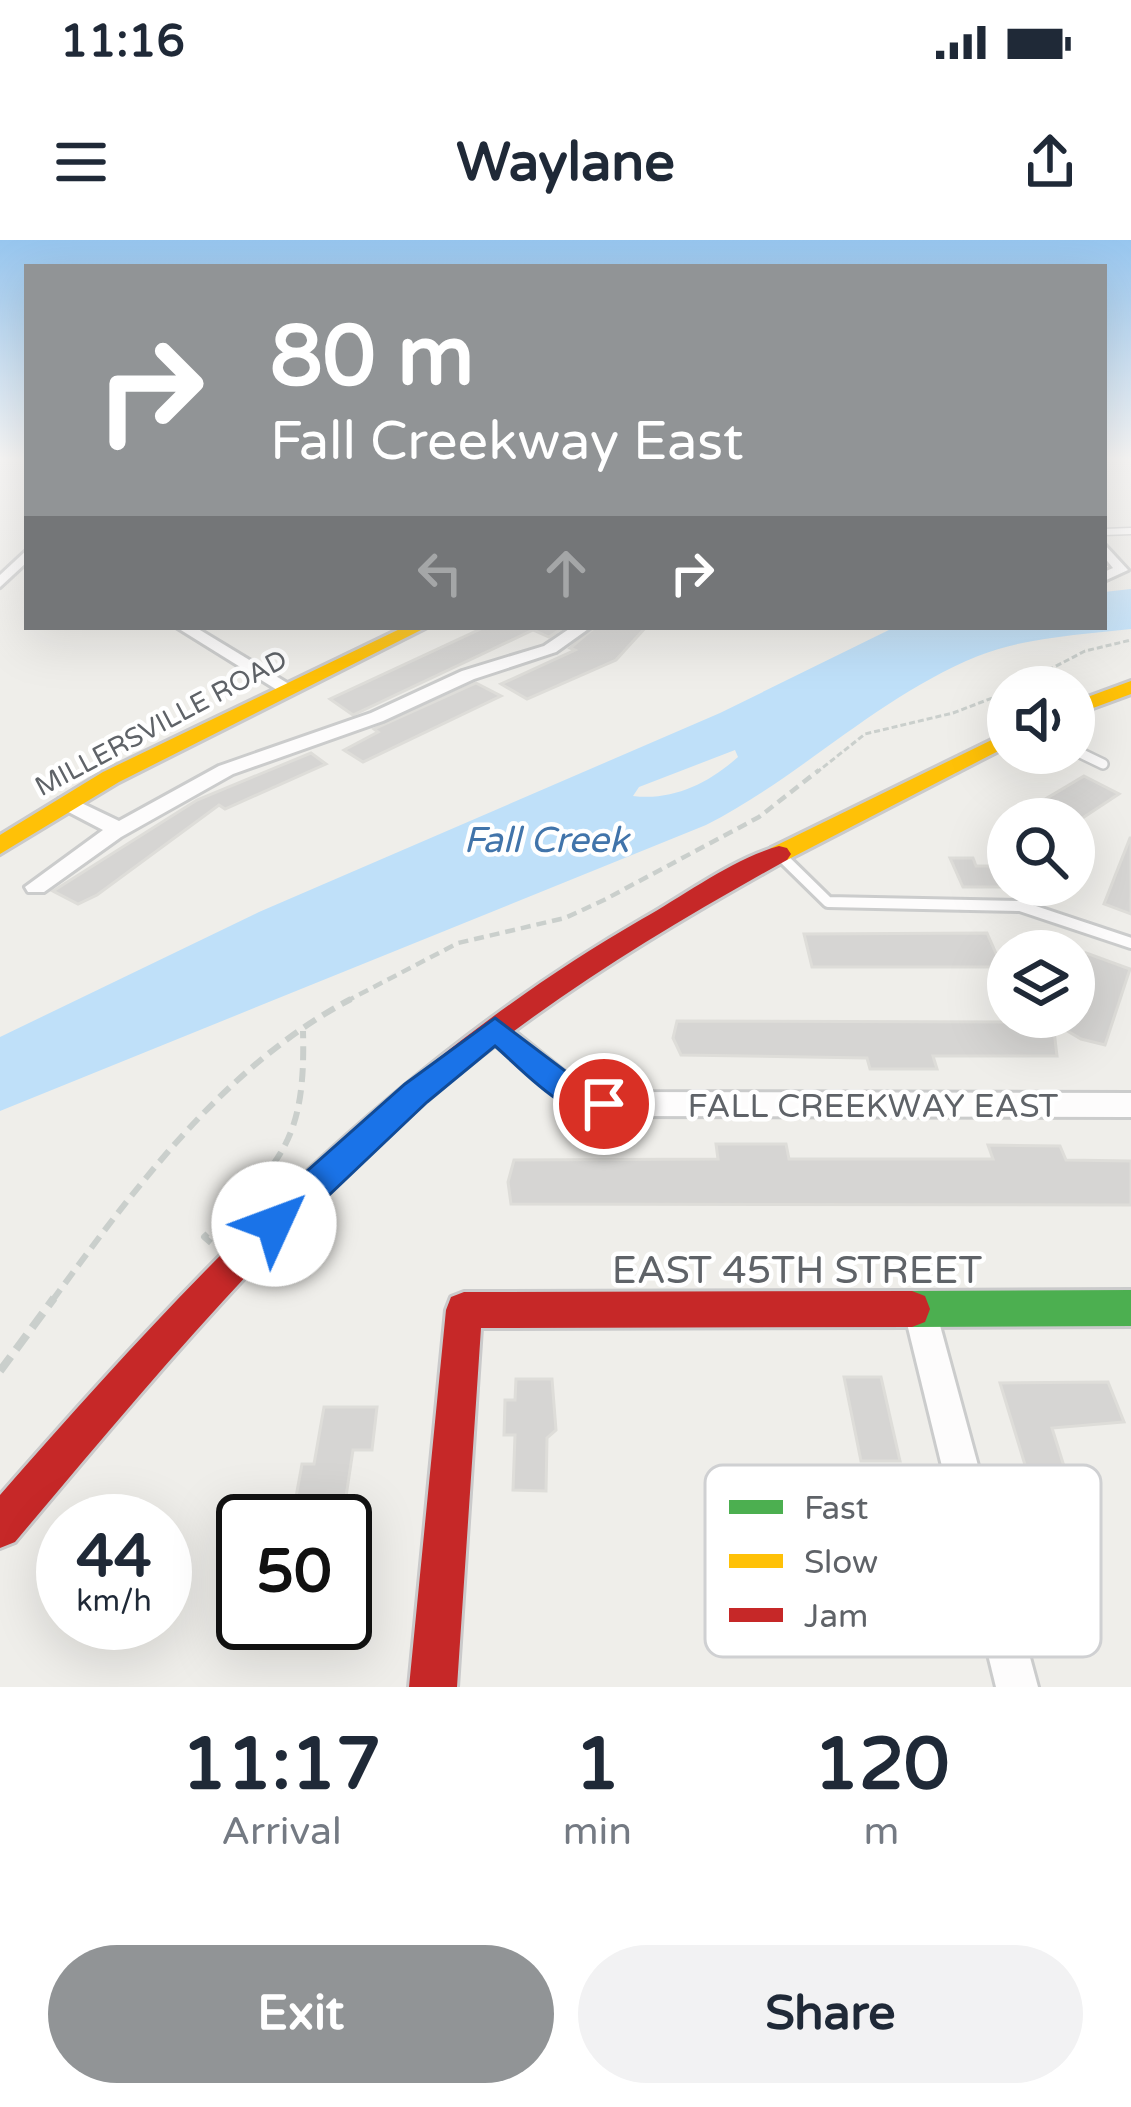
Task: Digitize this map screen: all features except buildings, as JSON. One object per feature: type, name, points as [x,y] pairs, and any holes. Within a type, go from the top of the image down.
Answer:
[{"type":"main road","name":"MILLERSVILLE ROAD","points":[[0,845],[66,803],[412,630]]},
{"type":"main road","points":[[1095,701],[1131,686]]},
{"type":"main road","points":[[0,1527],[127,1378],[272,1226],[416,1093],[495,1030],[634,936],[778,854],[987,749]]},
{"type":"main road","name":"EAST 45TH STREET","points":[[433,1687],[464,1310],[1131,1308]]},
{"type":"street","points":[[0,583],[24,557]]},
{"type":"street","points":[[189,630],[288,689]]},
{"type":"street","points":[[36,886],[119,829],[255,757],[377,717],[468,675],[550,649],[578,630]]},
{"type":"street","points":[[66,803],[119,829]]},
{"type":"street","name":"FALL CREEKWAY EAST","points":[[495,1030],[571,1092],[604,1104],[1131,1105]]},
{"type":"street","points":[[919,1307],[960,1465]]},
{"type":"street","points":[[1009,1657],[1017,1687]]},
{"type":"lane","points":[[1095,760],[1102,764]]},
{"type":"lane","points":[[778,854],[828,902],[1020,906],[1131,943]]},
{"type":"path","points":[[1056,666],[1084,651],[1131,640]]},
{"type":"path","points":[[0,1371],[145,1178],[223,1096],[302,1030],[370,986],[458,943],[565,918],[604,901],[670,860],[759,818],[865,734],[987,700]]},
{"type":"path","points":[[211,1243],[204,1237],[270,1174],[297,1138],[305,1076],[302,1030]]},
{"type":"water","name":"Fall Creek","points":[[1131,589],[1131,629],[1034,641],[978,656],[906,693],[706,825],[0,1111],[0,1037],[259,912],[720,713],[889,630],[1107,630],[1107,592]],"holes":[[[735,750],[738,757],[715,775],[662,796],[633,796],[639,787]]]},
{"type":"traffic: fast","points":[[912,1309],[1131,1308]]},
{"type":"traffic: slow","points":[[0,846],[111,777],[412,630]]},
{"type":"traffic: slow","points":[[1095,701],[1131,687]]},
{"type":"traffic: slow","points":[[779,854],[987,749]]},
{"type":"traffic: jam","points":[[0,1527],[258,1240],[428,1082],[598,959],[779,854]]},
{"type":"traffic: jam","points":[[433,1687],[464,1310],[912,1309]]},
{"type":"route","points":[[274,1224],[416,1093],[495,1030],[578,1097],[604,1104]]}]
